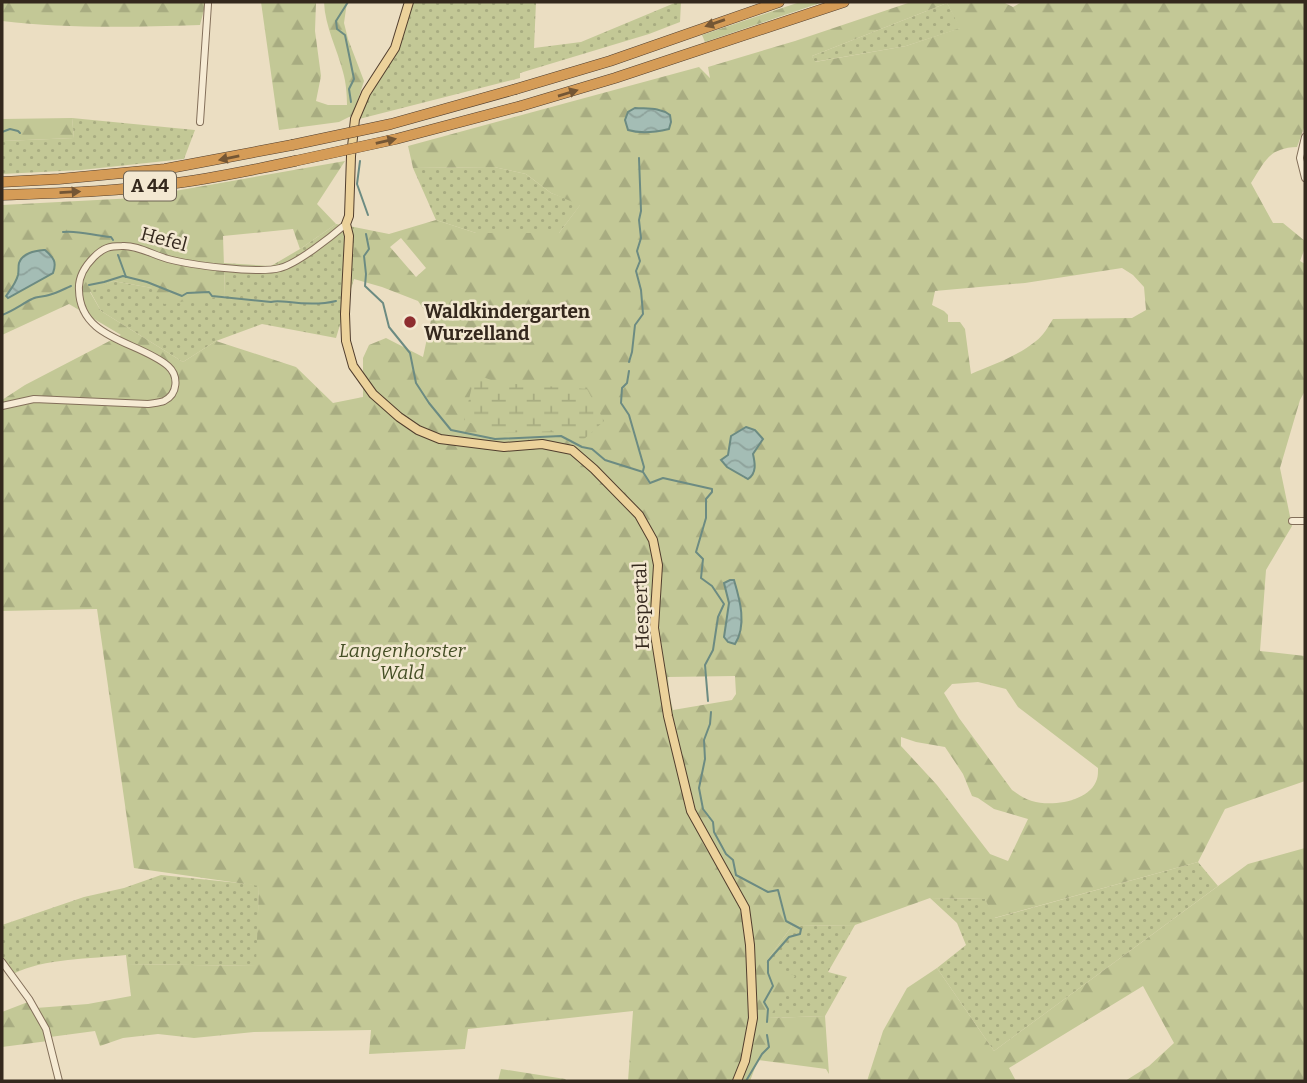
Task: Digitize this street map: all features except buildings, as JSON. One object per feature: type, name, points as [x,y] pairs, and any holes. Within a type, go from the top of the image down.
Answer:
[{"type":"highway","name":"A 44","points":[[2,182],[165,169],[391,124],[610,61],[779,2]]},
{"type":"highway","name":"A 44","points":[[2,195],[129,189],[203,179],[396,139],[581,89],[844,2]]},
{"type":"main road","points":[[346,224],[349,216],[355,119],[366,93],[395,48],[409,2]]},
{"type":"main road","name":"Hespertal","points":[[346,224],[349,236],[346,341],[353,366],[373,394],[399,418],[440,439],[504,447],[542,444],[572,450],[639,515],[653,540],[658,565],[654,628],[668,716],[691,811],[745,908],[750,945],[753,1018],[745,1061],[737,1081]]},
{"type":"street","points":[[200,122],[208,4]]},
{"type":"street","points":[[1305,137],[1300,158],[1305,178]]},
{"type":"street","name":"Hefel","points":[[2,406],[34,399],[148,404],[165,401],[173,393],[176,378],[169,366],[106,334],[96,326],[80,304],[78,286],[82,272],[108,246],[130,246],[170,260],[270,270],[292,264],[346,224]]},
{"type":"street","points":[[1292,521],[1305,521]]},
{"type":"street","points":[[2,962],[29,999],[46,1029],[59,1081]]},
{"type":"green space","points":[[2,2],[206,2],[200,25],[101,27],[2,21]]},
{"type":"green space","points":[[261,2],[316,2],[315,31],[321,76],[316,101],[328,105],[347,105],[344,76],[329,29],[324,2],[347,2],[344,23],[364,81],[353,115],[339,122],[279,130]]},
{"type":"green space","points":[[409,2],[536,2],[534,48],[581,42],[681,2],[680,22],[649,34],[520,73],[520,78],[359,119],[358,110],[390,57]]},
{"type":"green space","points":[[800,2],[823,2],[705,42],[702,35]]},
{"type":"green space","name":"Langenhorster Wald","points":[[911,2],[1003,2],[1013,7],[1022,2],[1305,2],[1305,125],[1297,147],[1273,153],[1251,183],[1273,223],[1283,223],[1305,241],[1300,261],[1305,264],[1305,391],[1280,468],[1292,526],[1266,570],[1260,651],[1305,656],[1305,781],[1225,809],[1198,862],[994,918],[985,899],[930,898],[855,925],[792,926],[766,962],[795,976],[769,1018],[825,1016],[829,1074],[826,1069],[758,1060],[750,1081],[628,1081],[633,1011],[468,1029],[465,1049],[369,1054],[371,1030],[254,1032],[194,1038],[158,1034],[123,1038],[100,1046],[95,1031],[50,1037],[36,1008],[88,1004],[131,996],[127,964],[256,966],[259,886],[134,868],[97,609],[2,611],[2,400],[25,385],[121,335],[69,304],[2,335],[2,205],[135,198],[345,161],[317,204],[336,224],[300,249],[293,229],[223,236],[225,296],[164,304],[152,288],[113,281],[90,292],[101,311],[183,362],[216,341],[296,367],[333,403],[363,397],[363,358],[369,345],[386,338],[423,357],[431,320],[418,301],[354,279],[354,227],[389,234],[436,220],[476,233],[559,233],[580,205],[551,193],[526,174],[494,167],[413,168],[408,146],[699,67],[710,78],[708,67]],"holes":[[[947,3],[960,28],[906,46],[815,62],[812,56]],[[401,238],[426,268],[416,277],[390,247]],[[1122,268],[1144,287],[1146,310],[1132,318],[1053,319],[1041,337],[1029,346],[1005,360],[971,374],[965,329],[960,322],[948,322],[948,315],[932,305],[935,291],[1025,283]],[[753,454],[755,464],[751,477],[744,478],[721,460],[728,455]],[[735,676],[736,694],[732,700],[673,710],[668,677]],[[978,682],[1006,689],[1018,707],[1098,768],[1093,787],[1078,798],[1059,803],[1040,803],[1021,796],[1012,790],[944,693],[952,684]],[[901,737],[945,747],[963,774],[972,796],[994,809],[1028,819],[1008,861],[990,854],[937,785],[901,746]]]},
{"type":"green space","points":[[947,3],[961,28],[906,46],[814,62],[812,56]]},
{"type":"green space","points":[[72,118],[195,130],[184,159],[81,170],[2,174],[2,141],[74,138]]},
{"type":"green space","points":[[72,118],[74,138],[2,141],[2,119]]},
{"type":"green space","points":[[494,167],[526,174],[551,193],[581,204],[559,233],[476,233],[436,220],[413,168]]},
{"type":"green space","points":[[336,224],[354,227],[354,279],[336,338],[262,324],[216,341],[183,362],[101,311],[90,291],[113,281],[225,297],[224,263],[271,266]]},
{"type":"green space","points":[[475,374],[499,383],[587,389],[604,421],[583,440],[564,431],[494,433],[464,420]]},
{"type":"green space","points":[[1305,848],[1305,1081],[1125,1081],[1149,1066],[1174,1043],[1143,986],[1009,1068],[1016,1081],[867,1081],[883,1031],[907,988],[937,968],[994,1051],[1248,864]]},
{"type":"green space","points":[[1198,862],[1218,886],[994,1051],[937,968],[966,945],[957,923],[930,898],[985,899],[995,918]]},
{"type":"green space","points":[[161,875],[259,885],[257,966],[127,964],[126,955],[53,962],[13,974],[2,956],[2,925],[84,897],[124,888]]},
{"type":"green space","points":[[855,925],[828,972],[847,977],[825,1016],[768,1018],[766,962],[792,926]]},
{"type":"green space","points":[[28,1002],[48,1041],[2,1047],[2,1012]]},
{"type":"green space","points":[[501,1069],[565,1079],[567,1081],[498,1081]]},
{"type":"water","points":[[635,108],[666,112],[670,115],[669,129],[648,132],[628,130],[625,120],[628,112]]},
{"type":"water","points":[[45,250],[54,260],[53,273],[8,298],[6,296],[17,278],[23,256]]},
{"type":"water","points":[[746,427],[755,430],[763,439],[753,454],[754,471],[748,479],[727,467],[721,460],[728,455],[731,436]]},
{"type":"water","points":[[734,580],[742,621],[735,644],[724,637],[729,603],[724,583]]},
{"type":"waterway","points":[[348,2],[336,21],[337,29],[345,35],[354,79],[349,89],[351,102]]},
{"type":"waterway","points":[[2,132],[10,129],[20,133]]},
{"type":"waterway","points":[[629,362],[635,325],[643,314],[636,271],[640,261],[637,251],[641,238],[639,158]]},
{"type":"waterway","points":[[360,161],[357,184],[368,215]]},
{"type":"waterway","points":[[63,232],[111,237],[113,240]]},
{"type":"waterway","points":[[366,234],[369,249],[364,256],[365,286],[383,303],[389,327],[410,353],[416,383],[451,430],[495,439],[561,436],[592,449],[605,460],[643,472],[650,483],[663,478],[712,489],[706,499],[706,518],[696,552],[703,559],[701,578],[712,586],[724,604],[718,617],[713,650],[705,665],[708,701]]},
{"type":"waterway","points":[[118,255],[126,277]]},
{"type":"waterway","points":[[89,285],[123,276],[182,296],[187,293],[209,292],[212,296],[271,302],[312,304],[336,301]]},
{"type":"waterway","points":[[2,315],[34,298],[71,286]]},
{"type":"waterway","points":[[629,371],[627,383],[622,388],[621,403],[629,415],[643,471]]},
{"type":"waterway","points":[[711,712],[704,740],[705,759],[699,788],[703,809],[713,822],[714,832],[726,854],[733,860],[736,875],[768,892],[778,890],[786,921],[801,929],[800,934],[789,937],[768,961],[768,973],[773,986],[764,1002],[768,1009],[767,1022]]},
{"type":"waterway","points":[[746,1081],[769,1047],[767,1035]]},
{"type":"place","name":"Waldkindergarten Wurzelland","points":[[410,322]]}]
